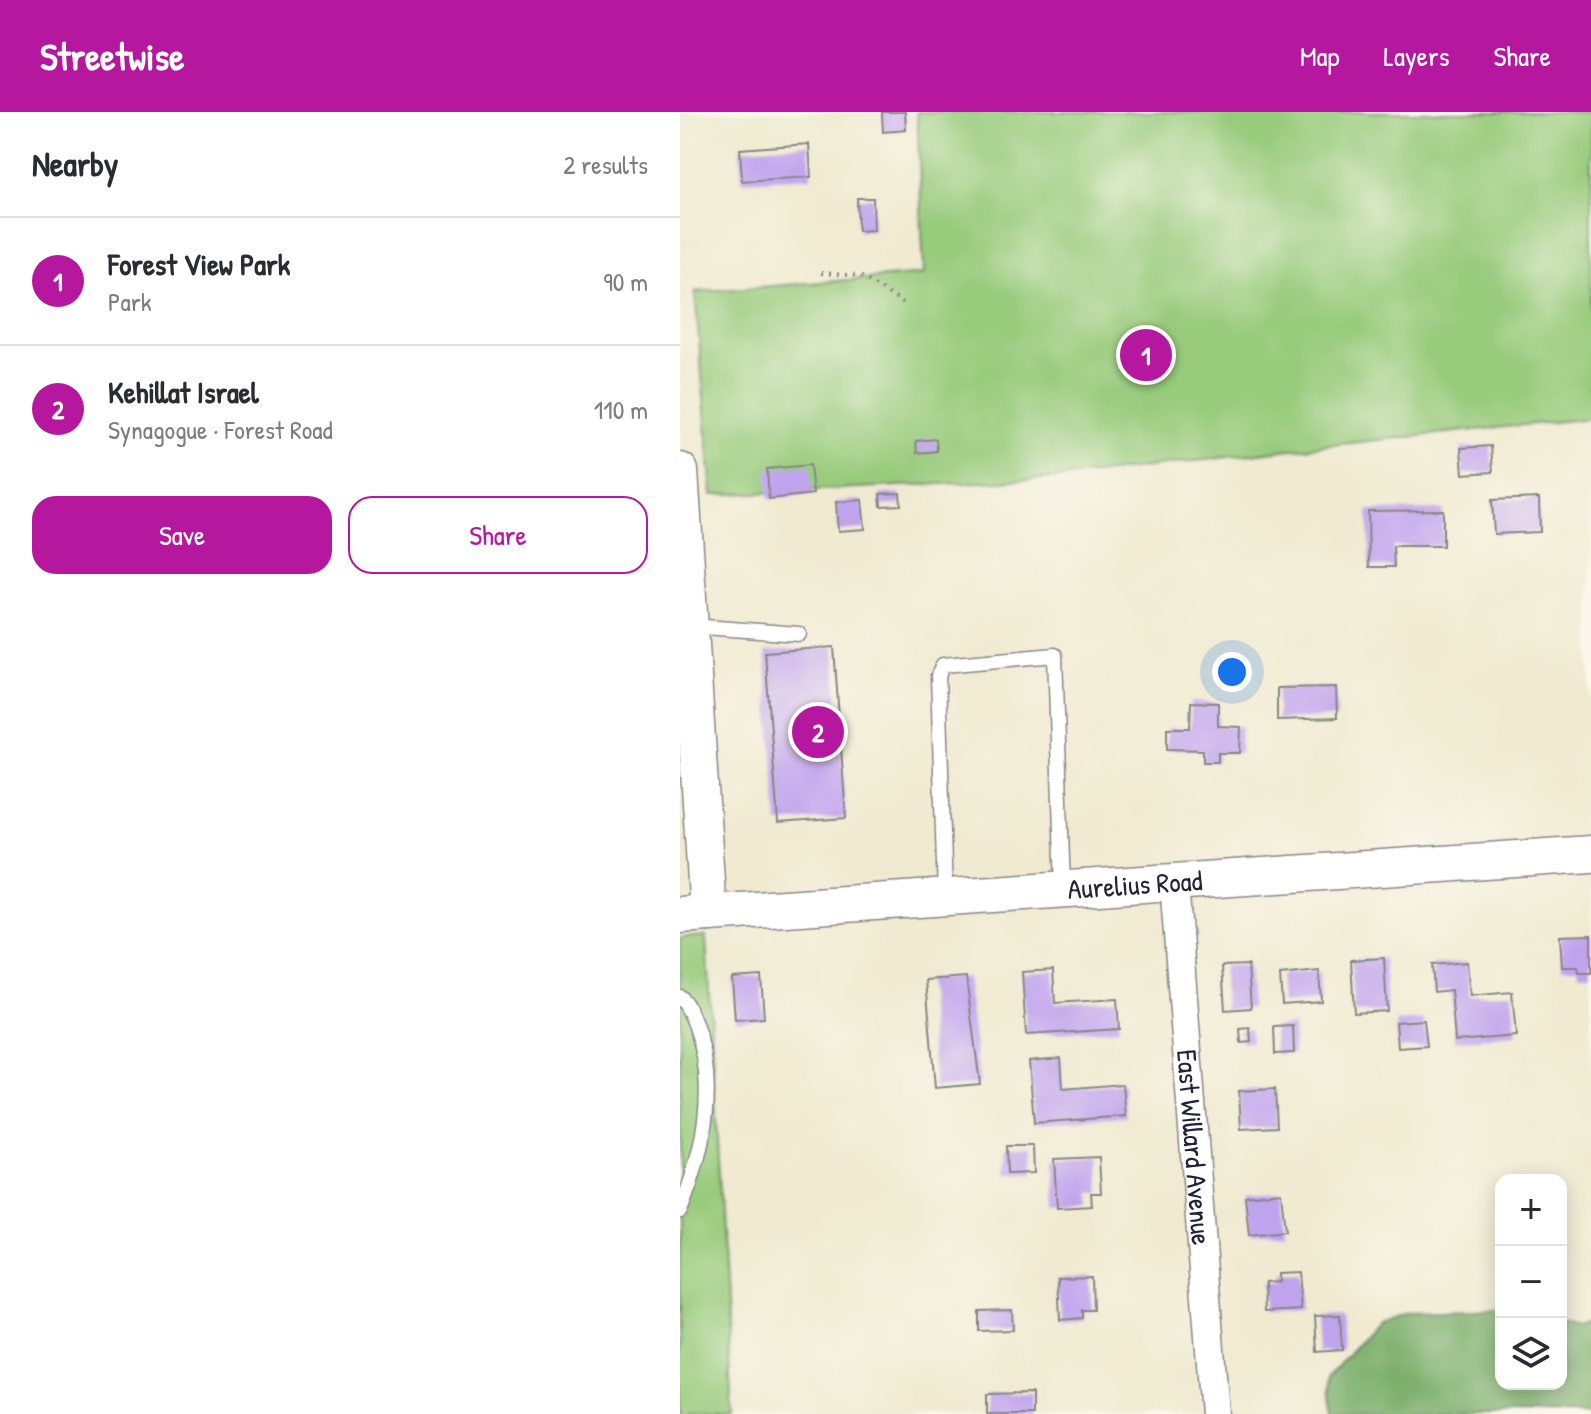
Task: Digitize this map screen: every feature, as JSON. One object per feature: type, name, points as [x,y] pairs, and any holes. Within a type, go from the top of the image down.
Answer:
[{"type":"street","points":[[680,471],[690,626],[694,914]]},
{"type":"street","name":"Aurelius Road","points":[[694,914],[1591,854]]},
{"type":"street","name":"East Willard Avenue","points":[[1174,882],[1215,1414]]},
{"type":"lane","points":[[690,626],[799,634]]},
{"type":"lane","points":[[945,897],[938,676],[943,665],[1055,655],[1063,890]]},
{"type":"lane","points":[[680,997],[687,1003],[705,1050],[707,1107],[696,1173],[680,1211]]},
{"type":"path","points":[[821,273],[860,276],[904,303]]},
{"type":"green space","points":[[917,112],[1591,112],[1591,418],[1283,450],[1062,478],[712,495],[695,292],[924,274]]},
{"type":"green space","points":[[706,936],[732,1414],[680,1414],[680,938]]},
{"type":"green space","points":[[1495,1310],[1495,1390],[1567,1390],[1567,1324],[1577,1327],[1591,1321],[1591,1414],[1332,1414],[1328,1377],[1376,1323],[1407,1313]]},
{"type":"building","points":[[882,112],[905,112],[906,130],[883,132]]},
{"type":"building","points":[[809,144],[811,177],[742,181],[740,149]]},
{"type":"building","points":[[857,198],[873,198],[874,230],[858,231]]},
{"type":"building","points":[[936,439],[937,451],[917,453],[916,441]]},
{"type":"building","points":[[1491,446],[1493,472],[1463,474],[1461,448]]},
{"type":"building","points":[[810,465],[813,494],[769,499],[767,469]]},
{"type":"building","points":[[900,493],[901,505],[881,506],[880,494]]},
{"type":"building","points":[[1539,498],[1540,532],[1494,534],[1492,500]]},
{"type":"building","points":[[862,500],[865,529],[838,531],[836,502]]},
{"type":"building","points":[[1443,510],[1443,546],[1393,546],[1394,567],[1369,567],[1368,511]]},
{"type":"building","points":[[834,647],[846,818],[778,823],[765,652]]},
{"type":"building","points":[[1336,687],[1337,718],[1277,720],[1277,688]]},
{"type":"building","points":[[1191,702],[1218,703],[1218,726],[1241,727],[1240,753],[1218,753],[1218,762],[1203,762],[1203,750],[1167,749],[1167,728],[1190,728]]},
{"type":"building","points":[[1591,935],[1591,973],[1579,973],[1578,967],[1562,967],[1560,936]]},
{"type":"building","points":[[1384,958],[1387,1011],[1354,1013],[1351,960]]},
{"type":"building","points":[[1467,962],[1470,996],[1512,992],[1516,1036],[1455,1041],[1451,990],[1434,992],[1432,965]]},
{"type":"building","points":[[1248,965],[1251,1008],[1225,1010],[1222,966]]},
{"type":"building","points":[[1053,970],[1055,1003],[1117,999],[1119,1029],[1026,1035],[1022,972]]},
{"type":"building","points":[[1319,971],[1321,1001],[1282,1004],[1280,975]]},
{"type":"building","points":[[761,976],[764,1018],[735,1020],[732,978]]},
{"type":"building","points":[[966,977],[980,1084],[935,1088],[926,980]]},
{"type":"building","points":[[1424,1020],[1427,1046],[1398,1048],[1396,1022]]},
{"type":"building","points":[[1293,1026],[1294,1053],[1275,1054],[1274,1027]]},
{"type":"building","points":[[1250,1028],[1251,1042],[1241,1043],[1240,1029]]},
{"type":"building","points":[[1061,1058],[1063,1089],[1123,1084],[1126,1116],[1034,1123],[1029,1061]]},
{"type":"building","points":[[1275,1089],[1277,1127],[1241,1129],[1239,1091]]},
{"type":"building","points":[[1006,1146],[1033,1146],[1034,1173],[1007,1174]]},
{"type":"building","points":[[1099,1157],[1101,1193],[1091,1193],[1092,1206],[1057,1208],[1054,1159]]},
{"type":"building","points":[[1281,1192],[1285,1231],[1249,1235],[1245,1196]]},
{"type":"building","points":[[1298,1272],[1301,1310],[1264,1312],[1263,1283],[1276,1282],[1276,1273]]},
{"type":"building","points":[[1092,1276],[1093,1310],[1082,1310],[1082,1318],[1060,1320],[1058,1277]]},
{"type":"building","points":[[1012,1310],[1013,1330],[979,1331],[979,1311]]},
{"type":"building","points":[[1340,1315],[1342,1350],[1317,1352],[1315,1316]]},
{"type":"building","points":[[1032,1393],[1032,1414],[987,1414],[987,1394]]},
{"type":"place","name":"Forest View Park","points":[[1146,355]]},
{"type":"place","name":"Kehillat Israel","points":[[818,732]]}]
